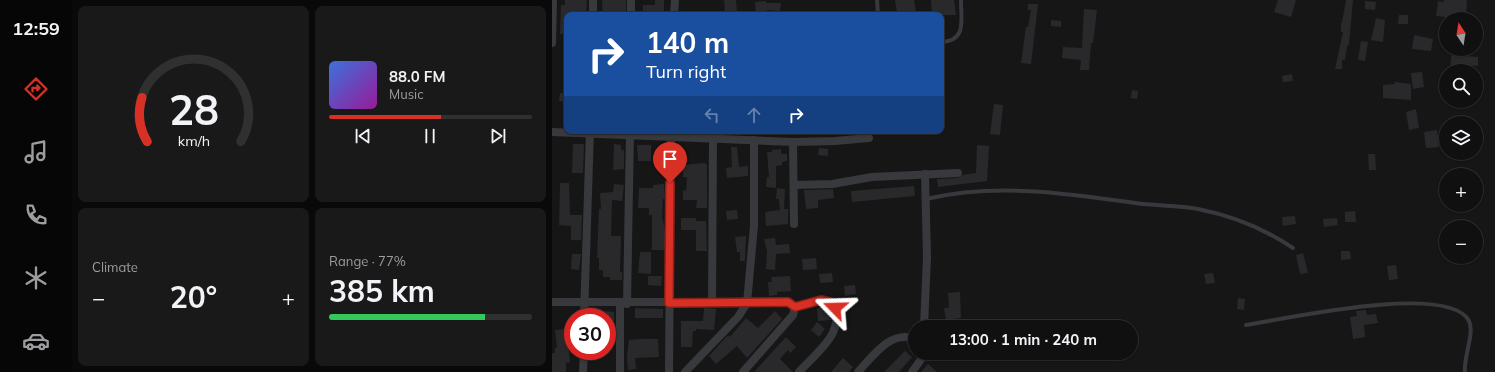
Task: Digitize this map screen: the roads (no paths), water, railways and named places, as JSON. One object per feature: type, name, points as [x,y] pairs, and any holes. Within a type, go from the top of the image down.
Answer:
[{"type":"street","points":[[552,43],[553,0]]},
{"type":"street","points":[[593,0],[593,12]]},
{"type":"street","points":[[631,0],[631,12]]},
{"type":"street","points":[[674,12],[675,0]]},
{"type":"street","points":[[552,132],[564,132]]},
{"type":"street","points":[[585,308],[590,134]]},
{"type":"street","points":[[620,372],[630,134],[671,134],[713,139],[793,142],[835,142],[869,138]]},
{"type":"street","points":[[669,372],[671,134]]},
{"type":"street","points":[[712,303],[713,139]]},
{"type":"street","points":[[685,372],[738,317],[748,303],[754,226],[754,140]]},
{"type":"street","points":[[793,142],[794,224]]},
{"type":"street","points":[[794,185],[832,184],[872,177],[958,173]]},
{"type":"street","points":[[924,320],[926,294],[926,174]]},
{"type":"street","points":[[795,307],[821,300],[830,302],[835,308],[837,318],[836,329],[799,372]]},
{"type":"street","points":[[552,302],[624,304],[788,302],[795,307]]},
{"type":"street","points":[[743,372],[793,315],[795,307]]},
{"type":"street","points":[[858,372],[889,342],[903,336],[908,337]]},
{"type":"street","points":[[583,372],[584,360]]},
{"type":"street","points":[[912,372],[921,360]]},
{"type":"lane","points":[[877,0],[878,12]]},
{"type":"lane","points":[[944,42],[953,41],[958,37],[960,31],[961,0]]},
{"type":"lane","points":[[926,199],[951,194],[994,190],[1050,193],[1149,205],[1197,209],[1234,218],[1270,232],[1293,248]]},
{"type":"lane","points":[[1246,325],[1365,306],[1428,303],[1447,306],[1462,313],[1470,322],[1469,341],[1464,364],[1465,372]]}]
